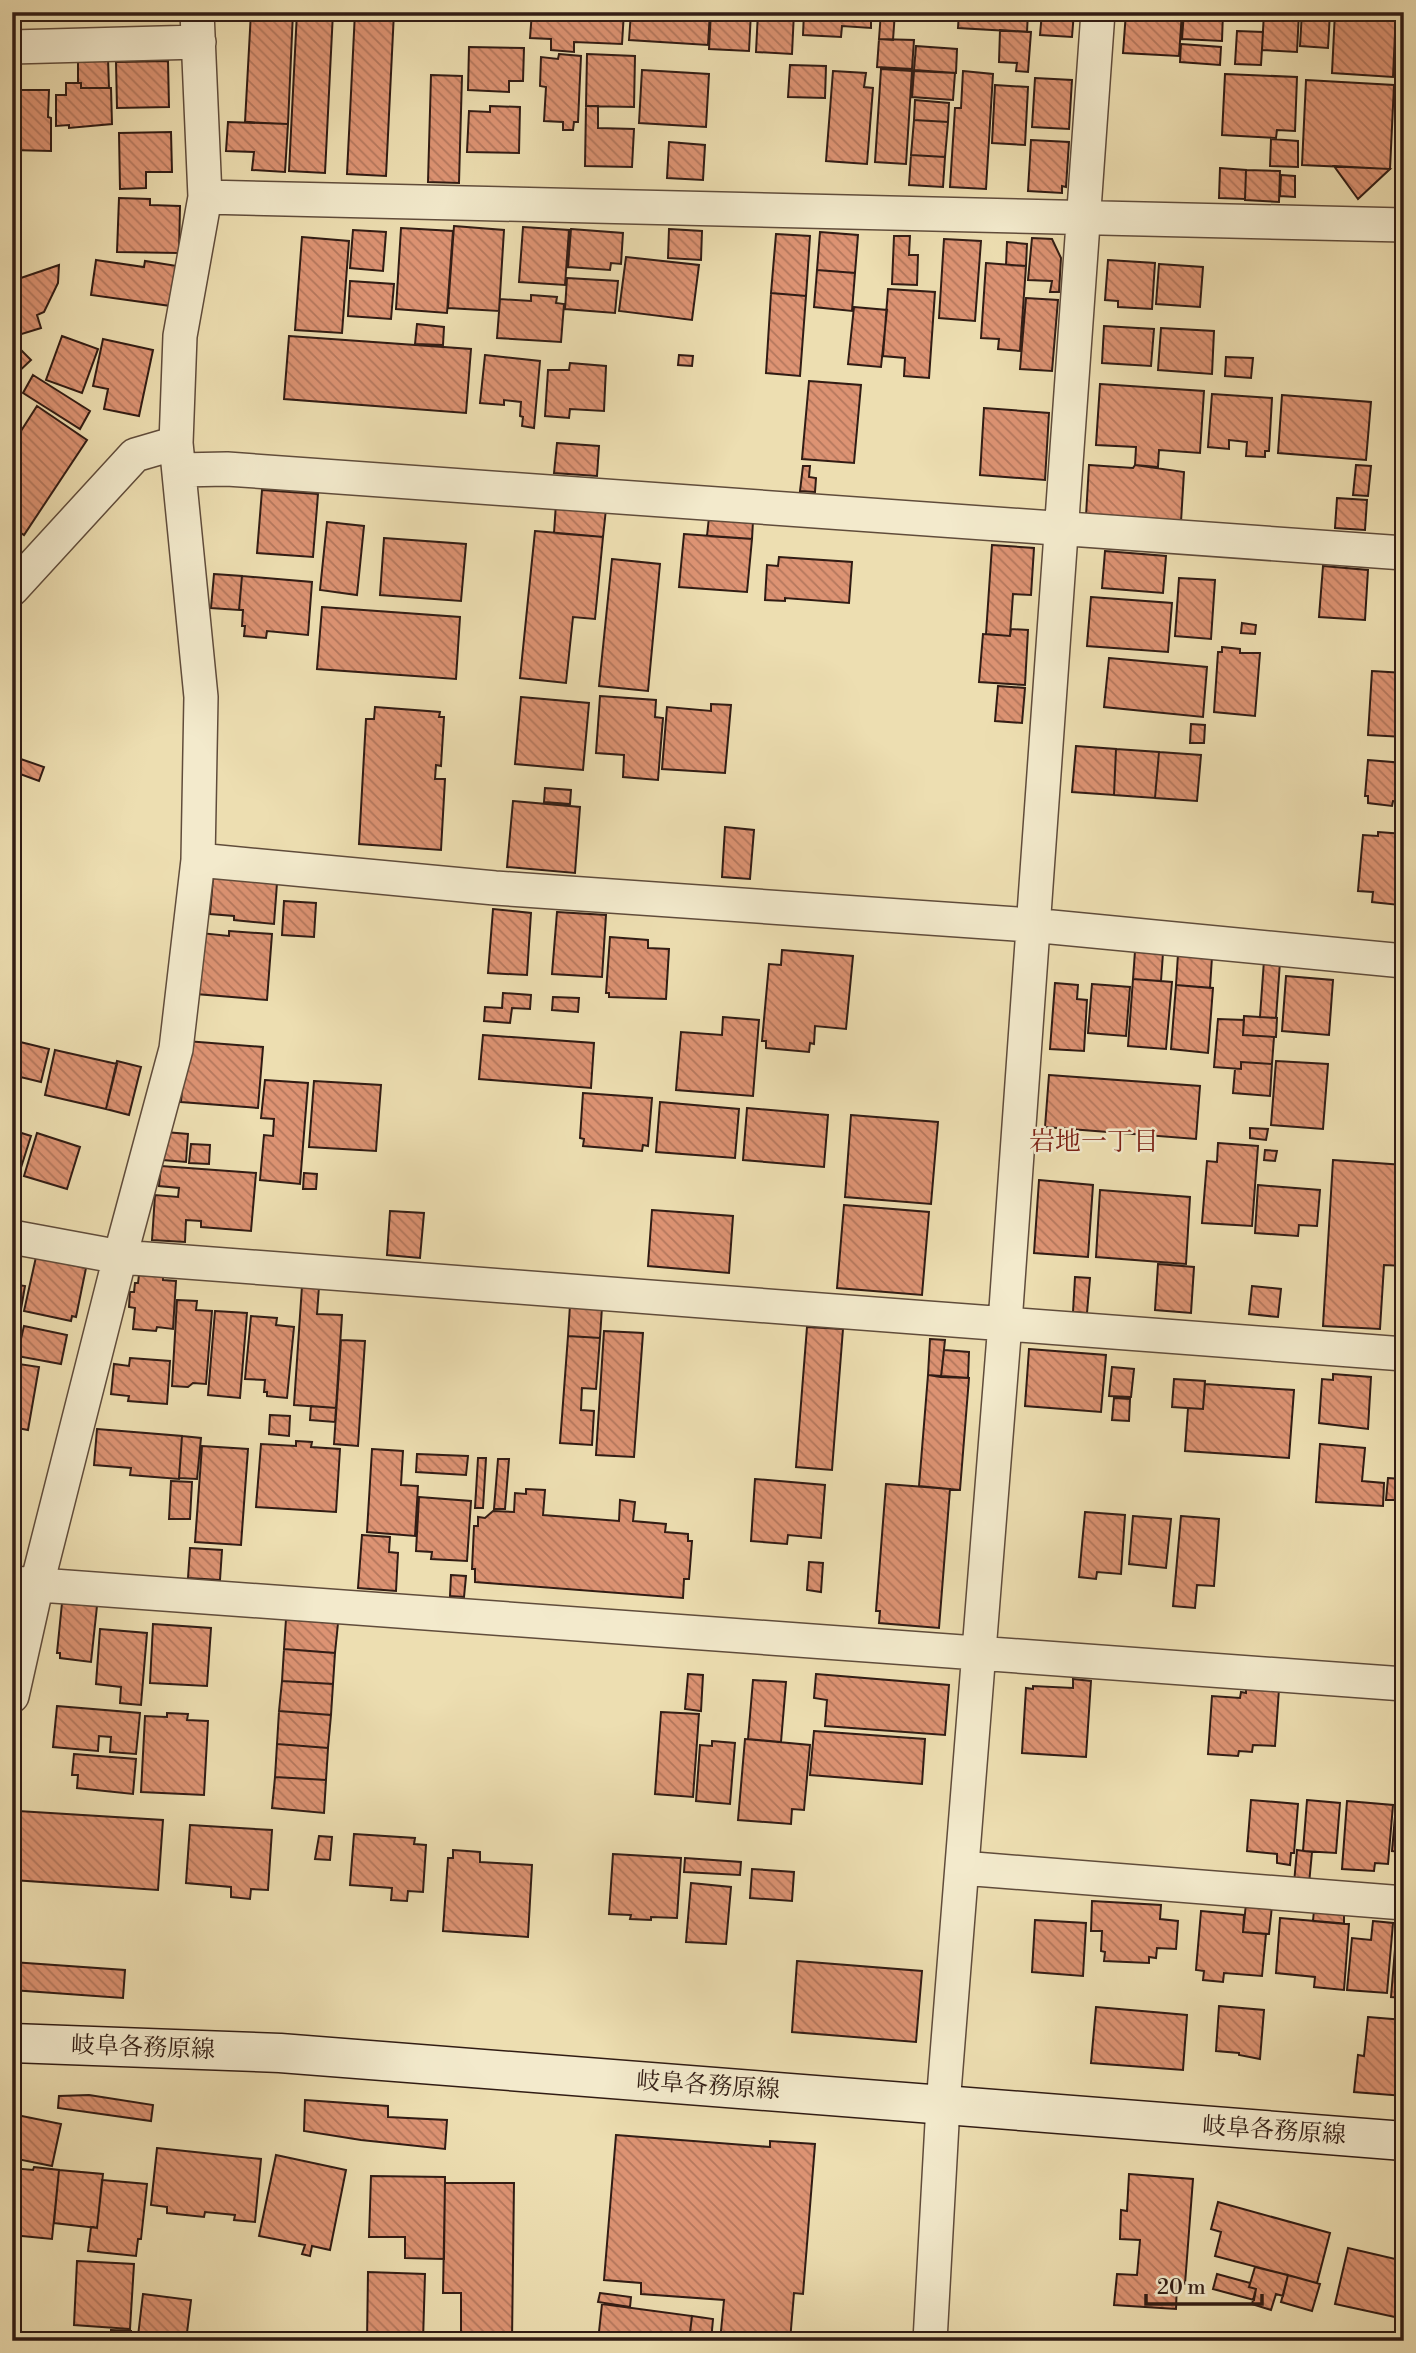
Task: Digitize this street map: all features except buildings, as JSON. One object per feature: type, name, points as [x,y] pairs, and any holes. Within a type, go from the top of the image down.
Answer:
[{"type":"main road","name":"岐阜各務原線","points":[[12,2043],[280,2053],[1404,2141]]},
{"type":"street","points":[[936,2339],[943,2105],[1005,1323],[1031,925],[1098,12]]},
{"type":"street","points":[[12,47],[198,27],[205,197],[180,336],[178,456],[201,697],[198,860],[176,1049],[120,1257],[25,1583],[12,1696]]},
{"type":"street","points":[[205,197],[1404,225]]},
{"type":"street","points":[[12,589],[135,455],[178,456],[240,470],[1404,553]]},
{"type":"street","points":[[198,860],[495,888],[1031,925],[1404,961]]},
{"type":"street","points":[[12,1237],[120,1257],[1404,1354]]},
{"type":"street","points":[[25,1583],[1404,1684]]},
{"type":"street","points":[[962,1868],[1404,1903]]},
{"type":"district","name":"岩地一丁目","points":[[1094,1142]]}]
